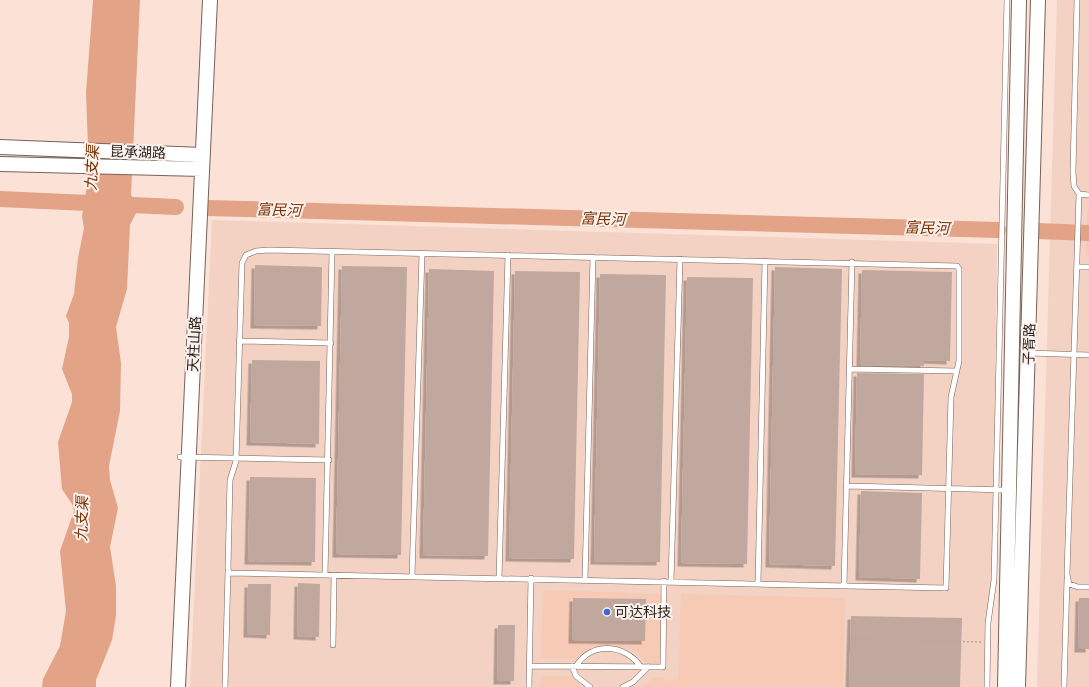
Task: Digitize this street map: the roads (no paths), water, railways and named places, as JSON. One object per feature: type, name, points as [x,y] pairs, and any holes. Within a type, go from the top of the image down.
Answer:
[{"type":"street","name":"天柱山路","points":[[199,154],[200,0]]},
{"type":"street","name":"天柱山路","points":[[178,687],[185,457],[198,170],[210,0]]},
{"type":"street","name":"子胥路","points":[[1005,687],[1003,490],[1019,0]]},
{"type":"street","name":"子胥路","points":[[1018,687],[1029,354],[1038,0]]},
{"type":"street","name":"昆承湖路","points":[[0,147],[199,154]]},
{"type":"street","name":"昆承湖路","points":[[0,164],[198,170]]},
{"type":"street","name":"天柱山路","points":[[169,687],[185,457]]},
{"type":"lane","points":[[987,687],[988,623],[1003,490],[1007,0]]},
{"type":"lane","points":[[1064,687],[1079,209],[1079,194],[1074,186],[1073,172],[1077,0]]},
{"type":"lane","points":[[1079,194],[1089,195]]},
{"type":"lane","points":[[225,687],[230,480],[236,458],[242,263],[246,255],[256,251],[269,250],[852,262],[957,266],[959,269],[959,361],[951,397],[946,588],[584,579],[234,574],[229,573],[228,568]]},
{"type":"lane","points":[[325,575],[329,460],[332,252]]},
{"type":"lane","points":[[412,576],[422,254]]},
{"type":"lane","points":[[499,578],[508,255]]},
{"type":"lane","points":[[584,579],[593,257]]},
{"type":"lane","points":[[671,582],[680,259]]},
{"type":"lane","points":[[758,584],[765,261]]},
{"type":"lane","points":[[844,586],[852,262]]},
{"type":"lane","points":[[1077,267],[1089,267]]},
{"type":"lane","points":[[239,341],[331,343]]},
{"type":"lane","points":[[1029,354],[1089,355]]},
{"type":"lane","points":[[850,369],[957,371]]},
{"type":"lane","points":[[185,457],[329,460]]},
{"type":"lane","points":[[847,486],[1003,490]]},
{"type":"lane","points":[[1067,574],[1070,584],[1078,587],[1089,587]]},
{"type":"lane","points":[[333,645],[334,575]]},
{"type":"lane","points":[[529,687],[531,578]]},
{"type":"lane","points":[[529,666],[662,668],[664,581]]},
{"type":"lane","points":[[574,666],[587,653],[603,649],[621,650],[630,654],[641,667]]},
{"type":"lane","points":[[574,666],[576,676],[590,687]]},
{"type":"lane","points":[[623,687],[633,682],[648,667]]},
{"type":"water","points":[[93,0],[140,0],[131,195],[140,205],[130,225],[127,289],[116,327],[121,363],[120,411],[109,466],[110,480],[118,508],[110,547],[116,586],[116,616],[112,640],[96,680],[96,687],[42,687],[43,679],[60,646],[66,611],[60,551],[74,511],[72,504],[62,489],[58,442],[72,402],[72,394],[62,369],[69,337],[69,323],[66,316],[74,294],[78,258],[84,228],[82,216],[87,186],[88,146],[86,93]]},
{"type":"waterway","name":"九支渠","points":[[0,199],[176,207]]},
{"type":"waterway","name":"富民河","points":[[207,208],[998,230]]},
{"type":"waterway","name":"富民河","points":[[1037,231],[1089,233]]},
{"type":"place","name":"可达科技","points":[[607,612]]}]
